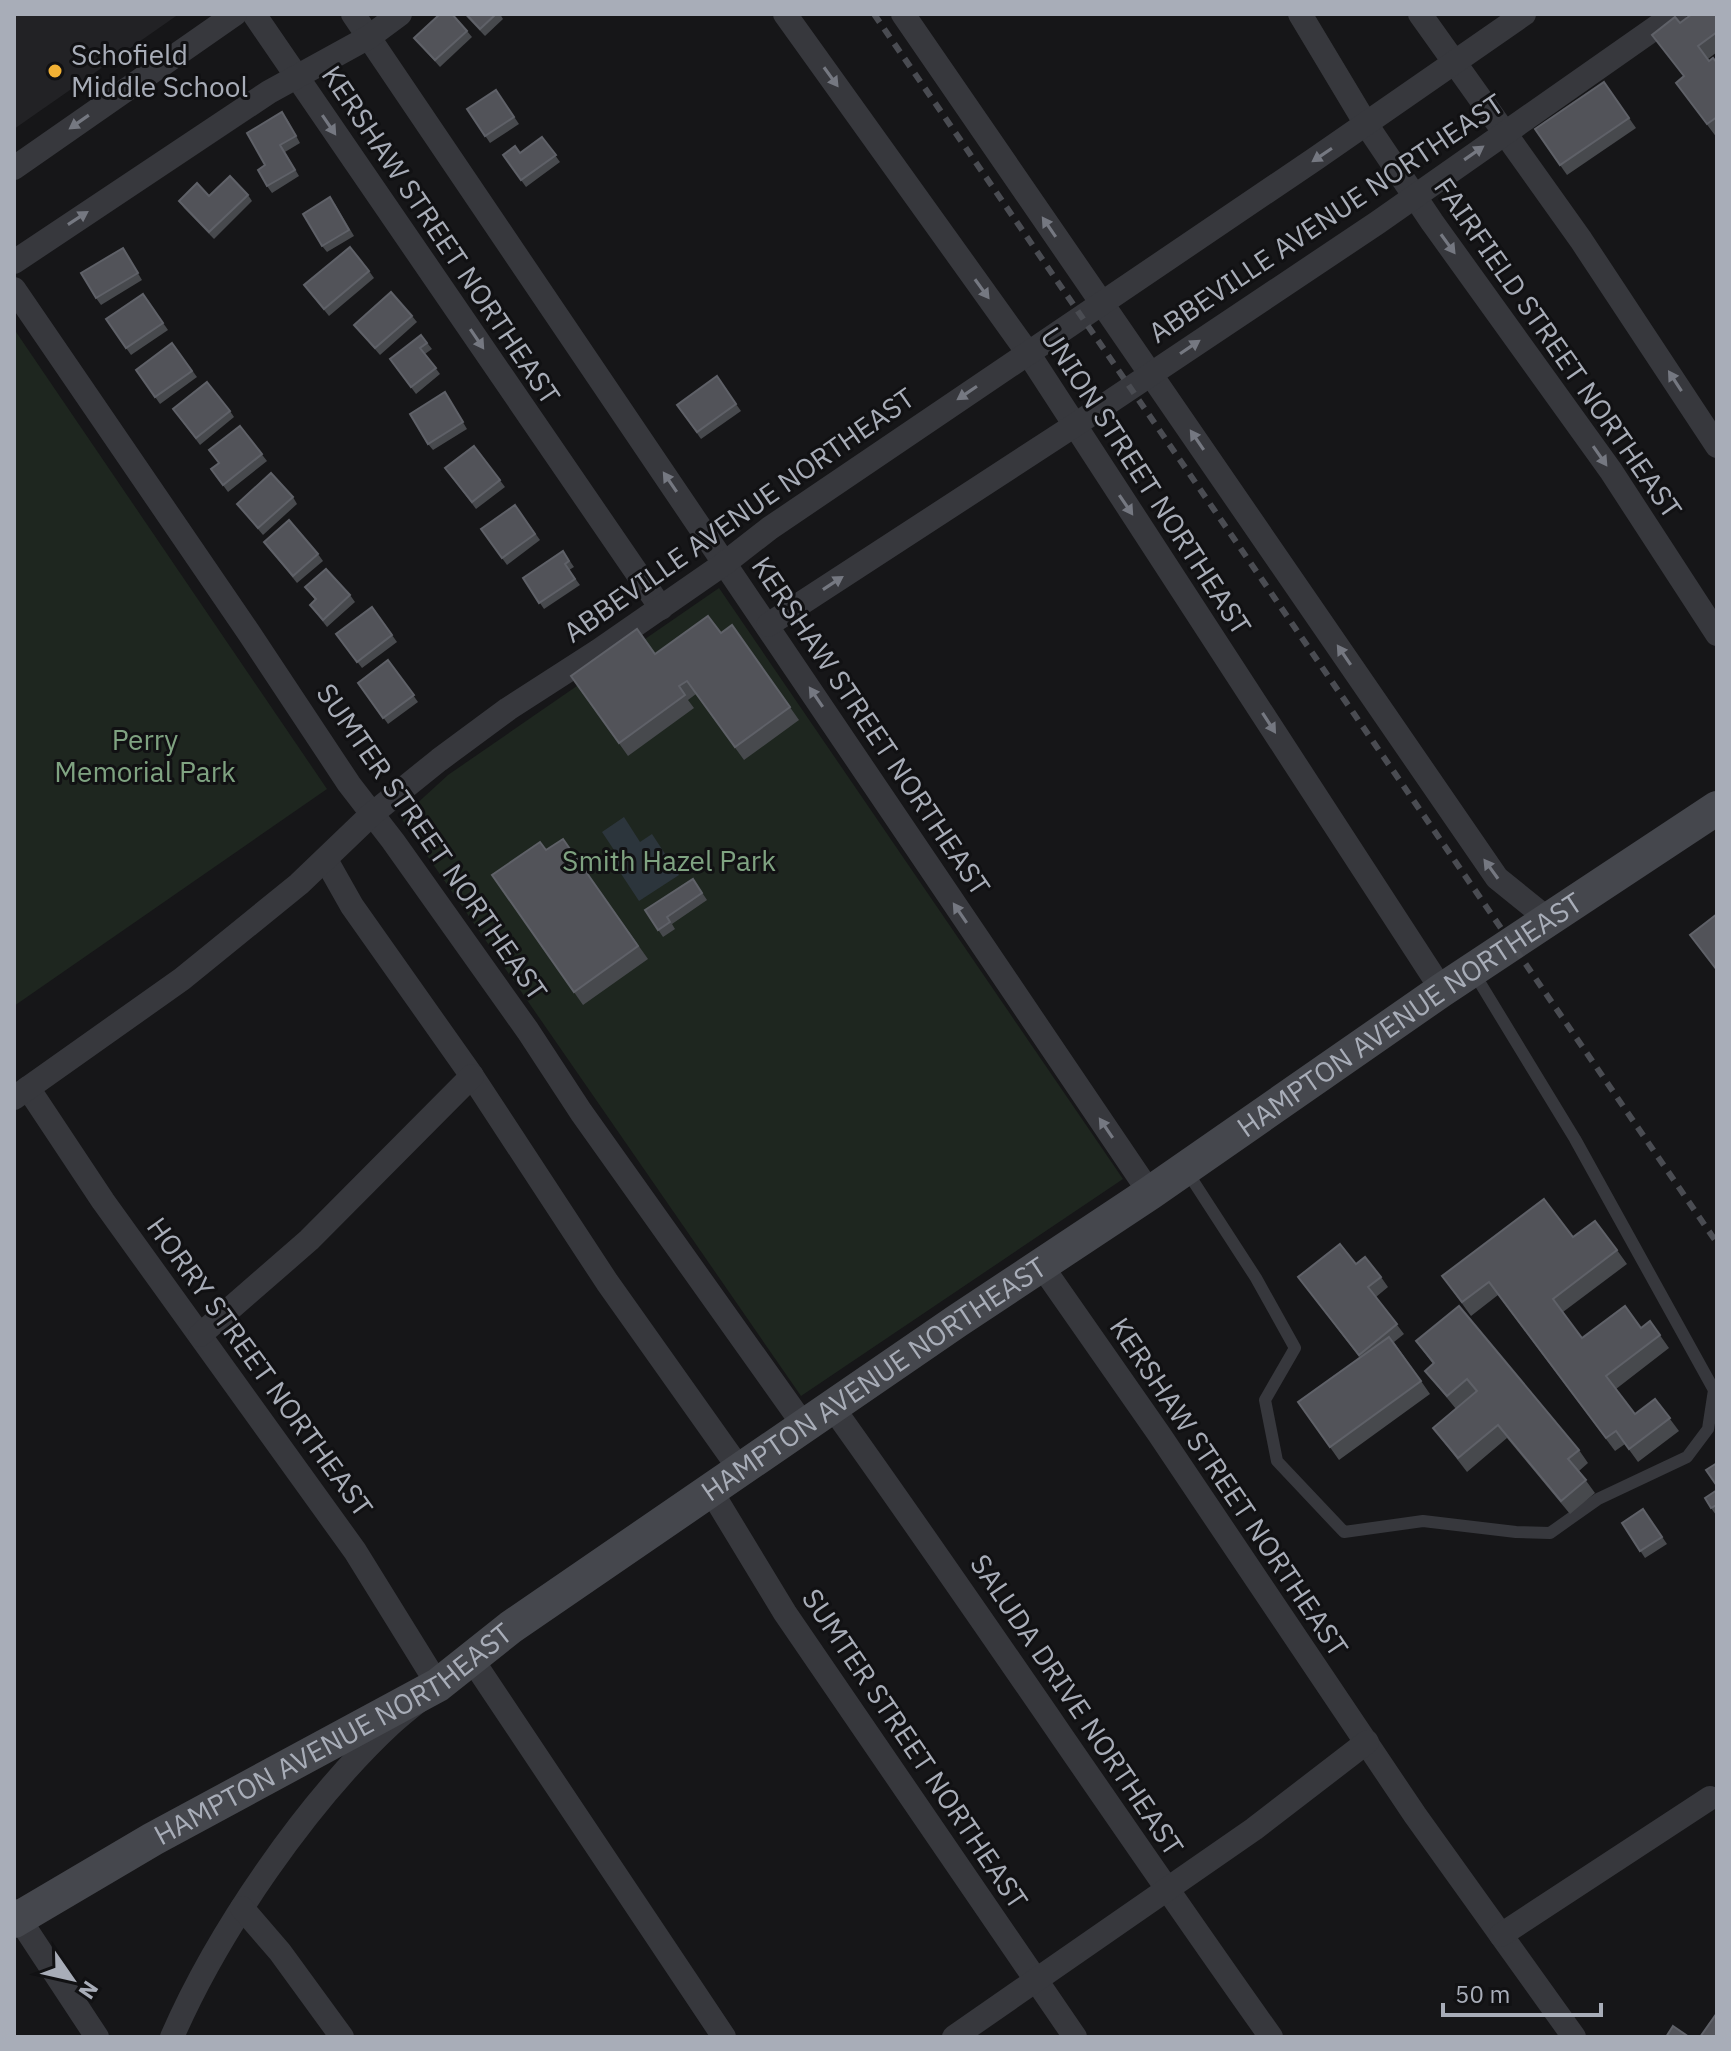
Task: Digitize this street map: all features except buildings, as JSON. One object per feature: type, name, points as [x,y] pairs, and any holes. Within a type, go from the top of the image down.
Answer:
[{"type":"street","points":[[14,168],[235,14]]},
{"type":"street","name":"KERSHAW STREET NORTHEAST","points":[[254,14],[661,608]]},
{"type":"street","name":"KERSHAW STREET NORTHEAST","points":[[353,14],[1150,1193]]},
{"type":"street","points":[[14,262],[295,76],[369,37],[400,14]]},
{"type":"street","name":"UNION STREET NORTHEAST","points":[[785,14],[1028,353],[1442,990]]},
{"type":"street","name":"UNION STREET NORTHEAST","points":[[903,14],[1497,878],[1549,920]]},
{"type":"street","name":"FAIRFIELD STREET NORTHEAST","points":[[1300,14],[1366,124],[1414,196],[1611,471],[1717,634]]},
{"type":"street","points":[[1420,14],[1599,266],[1717,446]]},
{"type":"street","name":"ABBEVILLE AVENUE NORTHEAST","points":[[21,1093],[182,979],[326,860],[372,814],[508,709],[661,608],[783,519],[1102,305],[1524,14]]},
{"type":"street","name":"ABBEVILLE AVENUE NORTHEAST","points":[[768,625],[1151,374],[1675,14]]},
{"type":"street","name":"SUMTER STREET NORTHEAST","points":[[14,289],[349,784],[528,1031],[581,1112],[819,1418]]},
{"type":"street","name":"HAMPTON AVENUE NORTHEAST","points":[[16,1916],[438,1685],[511,1627],[1150,1193],[1442,990],[1717,808]]},
{"type":"street","points":[[326,860],[352,906],[472,1076],[607,1282],[741,1471]]},
{"type":"street","points":[[200,1335],[309,1240],[472,1076]]},
{"type":"street","name":"HORRY STREET NORTHEAST","points":[[21,1093],[103,1201],[355,1551],[438,1685]]},
{"type":"street","name":"KERSHAW STREET NORTHEAST","points":[[1041,1265],[1501,1935]]},
{"type":"street","name":"SALUDA DRIVE NORTHEAST","points":[[819,1418],[934,1549],[1271,2037]]},
{"type":"street","name":"SUMTER STREET NORTHEAST","points":[[711,1491],[785,1613],[1075,2037]]},
{"type":"street","points":[[471,1658],[724,2037]]},
{"type":"street","points":[[172,2037],[242,1908],[284,1848],[349,1768],[391,1724],[438,1685]]},
{"type":"street","points":[[954,2037],[1254,1829],[1367,1742]]},
{"type":"street","points":[[1574,2037],[1501,1935],[1710,1798]]},
{"type":"street","points":[[242,1908],[280,1952],[342,2037]]},
{"type":"street","points":[[16,1916],[97,2037]]},
{"type":"lane","points":[[1185,1168],[1256,1278],[1295,1348],[1265,1400],[1277,1461],[1344,1532],[1423,1521],[1550,1533],[1598,1499],[1687,1457],[1708,1429],[1714,1390],[1575,1139],[1472,970]]},
{"type":"shaded area","name":"Schofield Middle School","points":[[14,14],[179,14],[14,129]]},
{"type":"shaded area","points":[[624,817],[640,842],[652,834],[679,875],[639,901],[612,860],[618,856],[602,832]]},
{"type":"green space","name":"Perry Memorial Park","points":[[14,329],[327,789],[14,1006]]},
{"type":"green space","name":"Smith Hazel Park","points":[[719,588],[1123,1179],[801,1396],[401,818],[448,775]]},
{"type":"railway","points":[[874,14],[1717,1243]]},
{"type":"place","name":"Schofield Middle School","points":[[55,71]]}]
